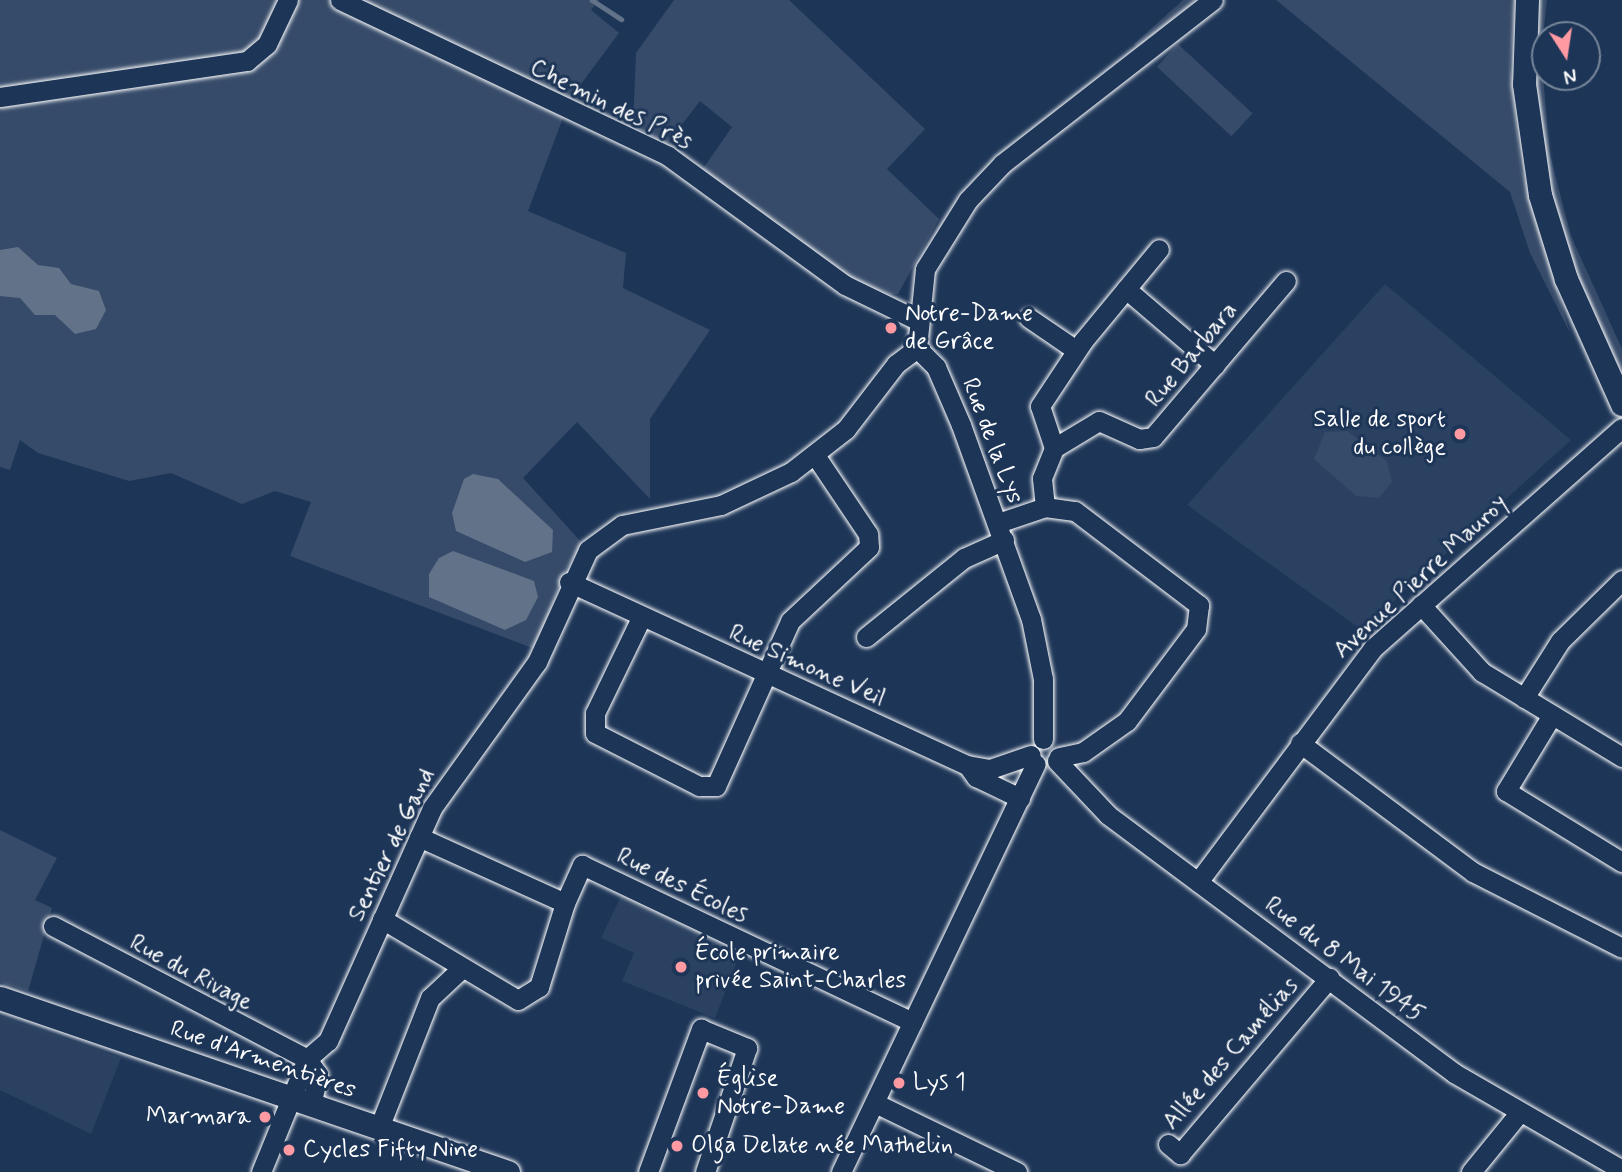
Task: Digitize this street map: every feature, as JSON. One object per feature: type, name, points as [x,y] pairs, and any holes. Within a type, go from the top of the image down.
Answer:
[{"type":"main road","points":[[1527,0],[1524,84],[1532,159],[1554,246],[1622,404]]},
{"type":"main road","points":[[1580,311],[1622,380]]},
{"type":"main road","name":"Rue d'Armentières","points":[[0,998],[508,1172]]},
{"type":"street","points":[[0,97],[247,61],[267,44],[288,0]]},
{"type":"street","name":"Chemin des Près","points":[[340,0],[668,156],[845,285],[917,320]]},
{"type":"street","points":[[917,348],[917,320],[929,260],[981,185],[1213,0]]},
{"type":"street","points":[[866,637],[964,558],[1001,532],[1045,508],[1042,478],[1054,448],[1038,410],[1076,350],[1159,249]]},
{"type":"street","name":"Rue Barbara","points":[[1054,448],[1098,421],[1139,439],[1153,437],[1286,281]]},
{"type":"street","points":[[1126,289],[1215,365]]},
{"type":"street","points":[[1029,318],[1076,350]]},
{"type":"street","name":"Sentier de Gand","points":[[307,1059],[328,1041],[419,837],[444,789],[537,662],[569,582],[588,550],[622,525],[731,501],[816,455],[917,348]]},
{"type":"street","name":"Rue de la Lys","points":[[917,348],[939,373],[1001,532],[1040,655],[1043,739]]},
{"type":"street","name":"Avenue Pierre Mauroy","points":[[1198,882],[1361,661],[1622,428]]},
{"type":"street","points":[[641,618],[593,725],[600,738],[643,761],[702,787],[720,784],[794,615],[870,547],[868,534],[816,455]]},
{"type":"street","name":"Rue Simone Veil","points":[[569,582],[765,677],[967,765],[990,769],[1034,760],[1058,759],[1083,752],[1122,726],[1200,615],[1194,597],[1091,519],[1045,508]]},
{"type":"street","points":[[1524,698],[1560,641],[1622,580]]},
{"type":"street","points":[[1421,605],[1478,670],[1622,757]]},
{"type":"street","points":[[1552,715],[1506,791],[1622,862]]},
{"type":"street","points":[[841,1172],[1020,798],[1043,739]]},
{"type":"street","name":"Rue du 8 Mai 1945","points":[[1043,739],[1056,743],[1058,759],[1101,809],[1454,1073],[1622,1170]]},
{"type":"street","points":[[1300,743],[1473,872],[1622,948]]},
{"type":"street","points":[[967,765],[976,777],[1020,798]]},
{"type":"street","points":[[382,919],[509,998],[531,996],[551,954],[565,902],[419,837]]},
{"type":"street","name":"Rue des Écoles","points":[[565,902],[582,865],[913,1022]]},
{"type":"street","name":"Rue du Rivage","points":[[53,926],[307,1059]]},
{"type":"street","points":[[379,1128],[430,998],[461,969]]},
{"type":"street","name":"Allée des Camélias","points":[[1168,1144],[1180,1154],[1329,978]]},
{"type":"street","points":[[648,1172],[701,1029],[747,1048],[705,1172]]},
{"type":"street","points":[[261,1172],[302,1102],[307,1059]]},
{"type":"street","points":[[875,1103],[1017,1172]]},
{"type":"street","points":[[1471,1172],[1520,1112]]},
{"type":"shaded area","points":[[0,0],[599,0],[591,10],[619,33],[570,99],[528,211],[626,253],[623,288],[710,330],[650,419],[650,499],[577,422],[523,478],[583,544],[565,570],[535,649],[290,556],[311,502],[275,491],[242,504],[171,473],[129,481],[38,453],[20,440],[10,470],[0,467]]},
{"type":"shaded area","points":[[674,0],[789,0],[925,129],[887,169],[939,219],[898,294],[872,295],[702,170],[732,127],[700,101],[667,144],[633,126],[636,53]]},
{"type":"shaded area","points":[[1183,0],[1196,0],[1139,48],[1134,44]]},
{"type":"shaded area","points":[[1276,0],[1515,0],[1510,66],[1521,168],[1570,333],[1530,253],[1510,192]]},
{"type":"shaded area","points":[[1535,0],[1547,0],[1545,21],[1535,21]]},
{"type":"shaded area","points":[[1178,44],[1253,114],[1231,136],[1157,67]]},
{"type":"shaded area","points":[[1535,91],[1544,91],[1550,155],[1571,236],[1622,349],[1622,372],[1597,327],[1554,218],[1535,107]]},
{"type":"shaded area","points":[[18,247],[38,265],[59,268],[71,284],[99,291],[106,310],[96,329],[75,334],[55,315],[35,315],[20,298],[0,296],[0,250]]},
{"type":"shaded area","points":[[1385,284],[1571,440],[1362,630],[1187,505]]},
{"type":"shaded area","points":[[1347,431],[1387,461],[1392,482],[1379,498],[1356,496],[1314,459],[1325,432]]},
{"type":"shaded area","points":[[473,474],[498,479],[553,530],[552,552],[525,562],[456,531],[452,513],[464,479]]},
{"type":"shaded area","points":[[453,551],[534,581],[538,597],[526,620],[505,630],[429,597],[429,574],[439,558]]},
{"type":"shaded area","points":[[0,830],[57,858],[35,900],[52,908],[28,991],[0,982]]},
{"type":"shaded area","name":"École primaire privée Saint-Charles","points":[[623,892],[741,951],[715,1018],[622,981],[634,953],[601,938]]},
{"type":"shaded area","points":[[0,1016],[121,1058],[91,1134],[0,1090]]},
{"type":"waterway","points":[[592,0],[621,19]]},
{"type":"place","name":"Notre-Dame de Grâce","points":[[891,328]]},
{"type":"place","name":"Salle de sport du collège","points":[[1460,434]]},
{"type":"place","name":"École primaire privée Saint-Charles","points":[[681,967]]},
{"type":"place","name":"Lys 1","points":[[899,1083]]},
{"type":"place","name":"Église Notre-Dame","points":[[703,1093]]},
{"type":"place","name":"Marmara","points":[[265,1117]]},
{"type":"place","name":"Olga Delate née Mathelin","points":[[677,1146]]},
{"type":"place","name":"Cycles Fifty Nine","points":[[289,1150]]}]
